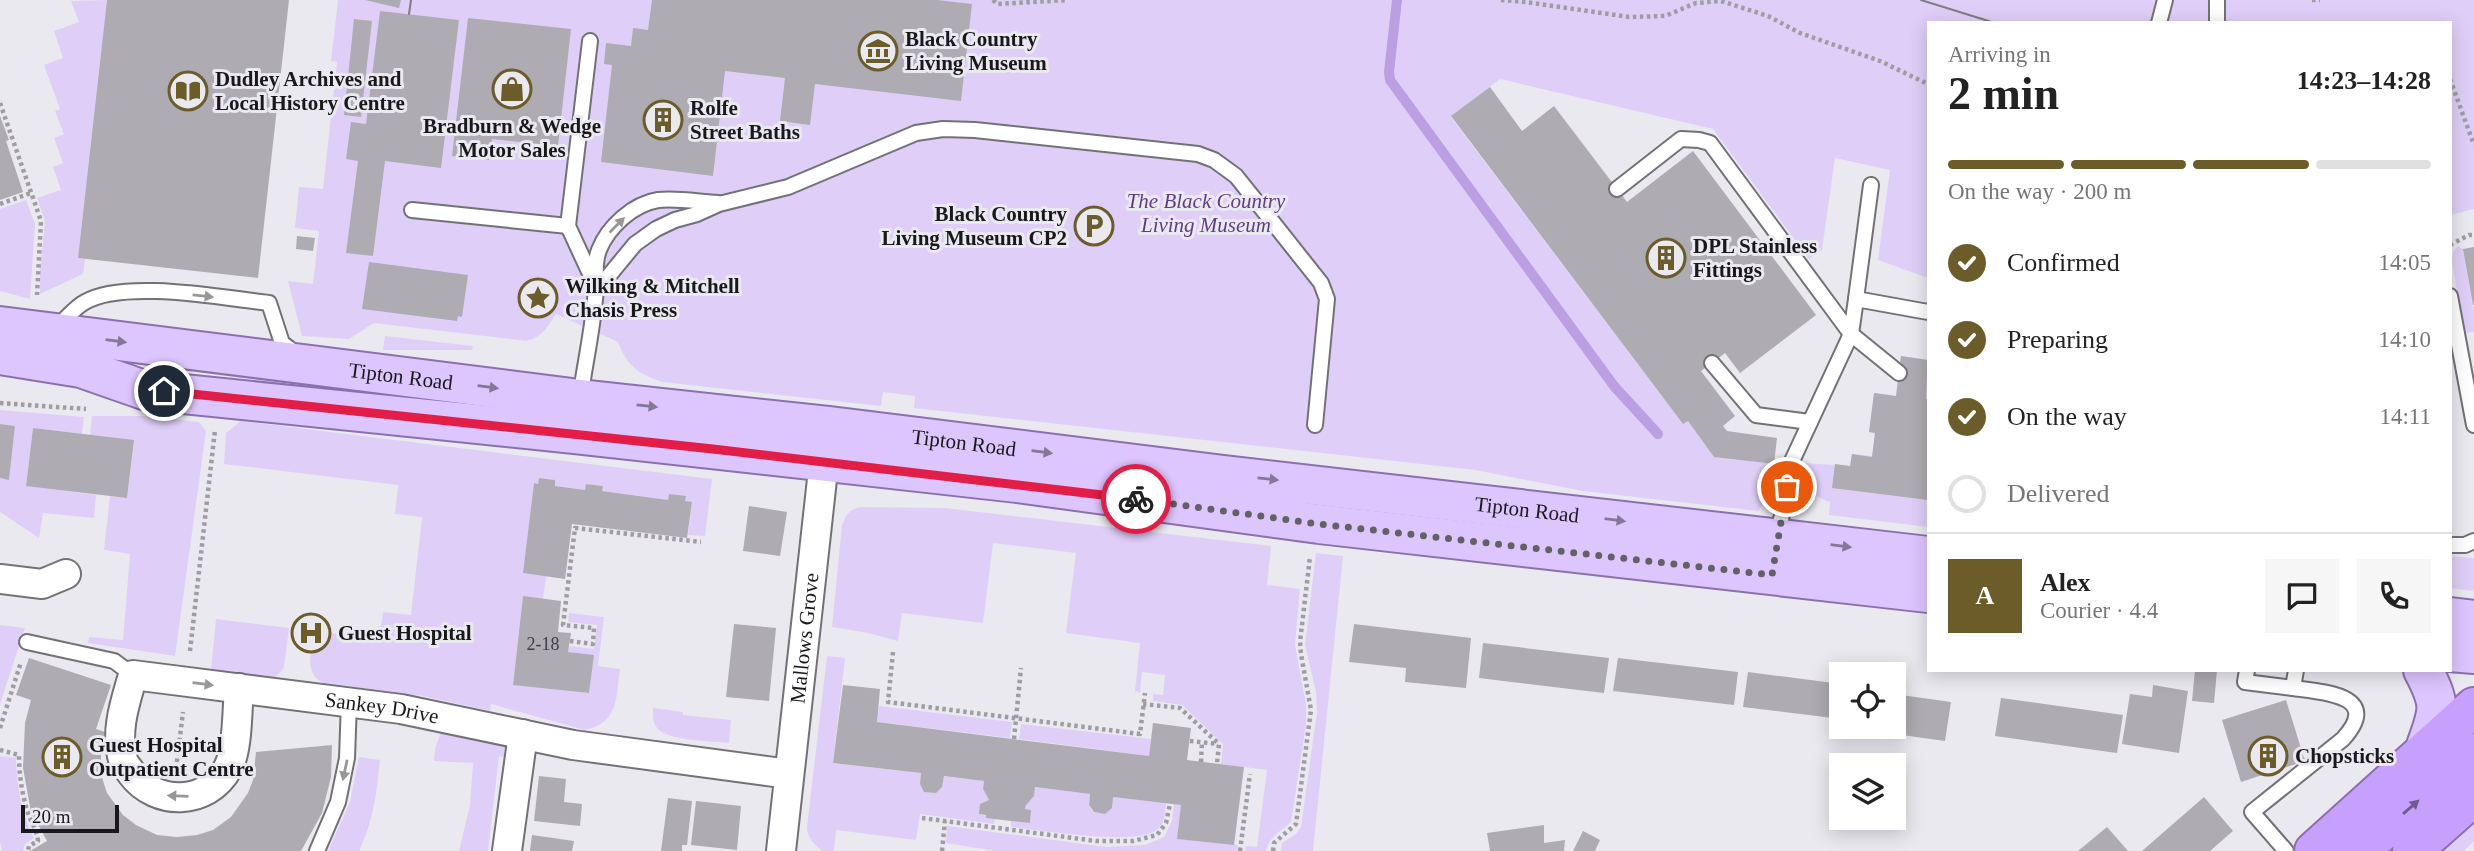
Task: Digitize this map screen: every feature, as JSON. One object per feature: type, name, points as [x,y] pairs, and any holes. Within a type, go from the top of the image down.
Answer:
[{"type":"highway","points":[[2314,851],[2474,707]]},
{"type":"highway","points":[[2359,851],[2474,753]]},
{"type":"highway","points":[[2412,851],[2474,796]]},
{"type":"main road","name":"Tipton Road","points":[[0,326],[43,319],[313,365],[577,416]]},
{"type":"main road","points":[[0,355],[80,368],[154,391]]},
{"type":"main road","name":"Tipton Road","points":[[0,379],[154,391],[577,416],[826,443],[1222,492],[1323,486],[1774,557],[1927,593]]},
{"type":"main road","points":[[1315,537],[1323,486]]},
{"type":"main road","name":"Tipton Road","points":[[1222,492],[1315,537],[1774,557],[1927,556]]},
{"type":"main road","points":[[2452,617],[2474,620]]},
{"type":"main road","points":[[2452,652],[2474,654]]},
{"type":"main road","points":[[2424,672],[2435,692],[2438,712],[2426,749]]},
{"type":"street","name":"Mallows Grove","points":[[781,851],[826,443]]},
{"type":"street","points":[[0,579],[42,584],[66,574]]},
{"type":"street","points":[[133,675],[239,688],[228,768],[207,789],[194,796],[173,797],[153,793],[139,783],[124,763],[119,738],[124,704],[133,675]]},
{"type":"street","name":"Sankey Drive","points":[[239,688],[432,714],[586,747],[789,774]]},
{"type":"street","points":[[508,851],[523,734]]},
{"type":"lane","points":[[2160,21],[2165,0]]},
{"type":"lane","points":[[2217,0],[2217,21]]},
{"type":"lane","points":[[590,41],[568,226],[596,286]]},
{"type":"lane","points":[[596,286],[607,278],[635,244],[656,229],[719,204],[788,187],[902,138],[943,129],[1198,154],[1214,160],[1236,176],[1321,283],[1327,306],[1315,425]]},
{"type":"lane","points":[[1617,189],[1681,139],[1710,143],[1851,334],[1899,373]]},
{"type":"lane","points":[[1774,557],[1792,461],[1851,334],[1871,185]]},
{"type":"lane","points":[[577,416],[596,286],[594,267],[606,235],[626,215],[641,205],[657,200],[719,204]]},
{"type":"lane","points":[[412,210],[568,226]]},
{"type":"lane","points":[[43,319],[85,301],[116,292],[138,290],[269,303],[282,343],[313,365]]},
{"type":"lane","points":[[1856,299],[1927,312]]},
{"type":"lane","points":[[2452,307],[2474,425]]},
{"type":"lane","points":[[1712,363],[1756,415],[1810,422]]},
{"type":"lane","points":[[2452,545],[2465,545],[2474,541]]},
{"type":"lane","points":[[27,642],[114,661],[133,675]]},
{"type":"lane","points":[[2247,672],[2245,682],[2335,693],[2354,705],[2354,727],[2343,740],[2252,812],[2286,851]]},
{"type":"lane","points":[[2293,688],[2296,672]]},
{"type":"lane","points":[[317,851],[338,802],[347,758],[349,702]]},
{"type":"path","points":[[993,0],[998,4],[1068,0]]},
{"type":"path","points":[[1501,0],[1629,17],[1665,16],[1696,4],[1721,1],[1768,16],[1800,33],[1880,61],[1927,84]]},
{"type":"path","points":[[2312,0],[2320,0]]},
{"type":"path","points":[[2452,84],[2474,145]]},
{"type":"path","points":[[0,103],[41,221],[43,319]]},
{"type":"path","points":[[0,204],[31,192]]},
{"type":"path","points":[[2452,244],[2474,235]]},
{"type":"path","points":[[173,797],[215,429]]},
{"type":"path","points":[[569,642],[593,644],[594,628],[563,625],[575,528],[701,542]]},
{"type":"path","points":[[1273,851],[1274,843],[1296,824],[1311,710],[1300,642],[1315,537]]},
{"type":"path","points":[[0,728],[27,642]]},
{"type":"path","points":[[893,652],[888,702],[1140,734],[1145,693]]},
{"type":"path","points":[[1014,739],[1021,668]]},
{"type":"path","points":[[1143,704],[1180,708],[1219,744]]},
{"type":"path","points":[[1190,741],[1219,744]]},
{"type":"path","points":[[1201,762],[1202,742]]},
{"type":"path","points":[[1217,764],[1219,744]]},
{"type":"path","points":[[0,750],[19,755],[23,793],[38,836],[38,841],[29,846],[28,851]]},
{"type":"path","points":[[1240,851],[1250,774]]},
{"type":"path","points":[[922,818],[1096,841],[1147,839],[1162,830],[1170,804]]},
{"type":"path","points":[[1003,820],[1003,829]]},
{"type":"path","points":[[942,851],[945,821]]},
{"type":"green space","points":[[107,0],[78,258],[85,259],[83,274],[40,294],[45,221],[37,198],[61,190],[53,167],[63,163],[54,138],[64,134],[55,111],[60,109],[44,65],[63,58],[54,31],[79,22],[71,1]]},
{"type":"green space","name":"The Black Country Living Museum","points":[[338,0],[2474,0],[2474,209],[2452,214],[2452,21],[1927,21],[1927,278],[1878,260],[1890,170],[1835,158],[1822,250],[1809,259],[1713,129],[1500,79],[1451,117],[1683,424],[1688,421],[1715,457],[1774,464],[1770,495],[1758,511],[1583,491],[1475,470],[914,408],[915,396],[883,392],[881,406],[662,382],[634,368],[618,342],[556,314],[540,334],[526,341],[374,323],[349,339],[302,336],[288,281],[313,284],[319,231],[295,228],[299,187],[323,189],[337,62],[331,61]]},
{"type":"green space","points":[[26,200],[35,224],[30,299],[0,291],[0,209]]},
{"type":"green space","points":[[2458,246],[2463,249],[2474,313],[2474,332],[2464,333],[2452,261],[2453,252]]},
{"type":"green space","points":[[385,336],[473,346],[472,350],[383,350]]},
{"type":"green space","points":[[1901,356],[1927,360],[1927,527],[1829,515],[1830,502],[1810,488],[1803,463],[1850,466],[1852,454],[1872,456],[1875,433],[1869,432],[1874,393],[1896,396]]},
{"type":"green space","points":[[0,410],[84,417],[82,434],[33,428],[26,485],[96,495],[94,518],[43,513],[39,538],[0,512],[0,478],[9,479],[15,427],[0,424]]},
{"type":"green space","points":[[92,416],[142,416],[199,422],[206,431],[175,656],[88,643],[89,637],[123,640],[130,554],[104,550],[110,496],[127,498],[134,441],[90,435]]},
{"type":"green space","points":[[241,421],[712,479],[705,536],[688,535],[692,503],[685,501],[686,497],[669,494],[668,500],[602,491],[602,486],[587,484],[585,490],[555,486],[555,480],[539,478],[538,484],[534,484],[523,573],[546,576],[543,599],[523,597],[513,684],[589,693],[593,656],[568,652],[569,646],[594,649],[597,625],[568,622],[569,613],[604,617],[598,666],[620,669],[614,707],[610,715],[596,727],[585,730],[491,704],[490,711],[423,696],[325,684],[313,674],[311,668],[314,631],[379,639],[383,612],[411,615],[422,517],[395,514],[398,485],[224,464],[226,433]]},
{"type":"green space","points":[[861,507],[945,508],[1271,546],[1267,585],[1300,589],[1295,645],[1306,704],[1306,725],[1291,822],[1272,838],[1266,851],[1245,851],[1246,846],[1257,847],[1267,770],[1221,764],[1223,744],[1182,705],[1153,701],[1153,694],[1163,695],[1165,675],[1142,672],[1140,693],[1135,691],[1140,643],[1066,633],[1076,553],[993,543],[983,623],[902,613],[898,641],[832,627],[842,525],[848,513]]},
{"type":"green space","points":[[1316,553],[1343,556],[1313,851],[1281,851],[1282,843],[1296,834],[1301,827],[1317,712],[1316,692],[1305,645]]},
{"type":"green space","points":[[2452,556],[2474,558],[2474,591],[2452,588]]},
{"type":"green space","points":[[216,619],[289,628],[281,672],[269,679],[211,671]]},
{"type":"green space","points":[[0,625],[25,628],[0,704]]},
{"type":"green space","points":[[827,656],[845,658],[833,763],[921,773],[920,784],[924,791],[935,793],[942,787],[944,776],[984,781],[983,789],[989,800],[980,804],[980,814],[995,819],[994,824],[920,814],[916,840],[836,830],[834,851],[823,851],[814,843],[807,827]]},
{"type":"green space","points":[[879,706],[1012,722],[1010,738],[877,722]]},
{"type":"green space","points":[[653,708],[683,712],[683,715],[731,720],[729,743],[681,738],[664,733],[655,724]]},
{"type":"green space","points":[[1021,724],[1151,739],[1149,756],[1019,739]]},
{"type":"green space","points":[[446,730],[508,744],[508,757],[499,756],[488,851],[459,851],[470,805],[473,763],[434,761],[441,732]]},
{"type":"green space","points":[[0,756],[16,758],[20,799],[34,838],[25,844],[23,851],[2,851]]},
{"type":"green space","points":[[359,757],[380,760],[368,829],[359,851],[328,851],[350,802]]},
{"type":"green space","points":[[1035,787],[1090,794],[1089,805],[1093,812],[1105,814],[1113,797],[1166,803],[1164,817],[1158,829],[1131,837],[1088,836],[1011,827],[1011,821],[1030,823],[1031,810],[1025,809]]},
{"type":"green space","points":[[1174,804],[1181,805],[1178,839],[1238,845],[1237,851],[995,851],[946,843],[947,826],[1107,847],[1145,845],[1164,837],[1172,821]]},
{"type":"green space","points":[[2474,815],[2474,841],[2464,851],[2433,851]]},
{"type":"building","name":"Dudley Archives and Local History Centre","points":[[107,0],[289,0],[258,278],[78,258]]},
{"type":"building","points":[[365,0],[401,0],[399,8]]},
{"type":"building","points":[[652,0],[937,0],[972,4],[961,101],[815,84],[810,125],[780,121],[785,78],[725,71],[713,176],[601,162],[612,65],[604,64],[606,43],[631,46],[633,28],[648,30]]},
{"type":"building","points":[[380,11],[459,20],[441,168],[385,161],[373,256],[346,253],[358,161],[346,159],[351,122],[366,124]]},
{"type":"building","name":"Bradburn & Wedge Motor Sales","points":[[468,18],[571,29],[558,146],[492,139],[489,160],[452,156]]},
{"type":"building","points":[[354,19],[372,21],[361,117],[344,115]]},
{"type":"building","name":"DPL Stainless Fittings","points":[[1490,87],[1522,131],[1554,106],[1627,202],[1693,151],[1816,315],[1740,373],[1725,353],[1701,371],[1735,416],[1723,426],[1727,431],[1777,438],[1774,464],[1714,457],[1688,421],[1683,424],[1451,116]]},
{"type":"building","points":[[0,116],[23,192],[0,200]]},
{"type":"building","points":[[297,236],[315,238],[313,251],[296,249]]},
{"type":"building","points":[[2474,247],[2474,305],[2473,305],[2463,249]]},
{"type":"building","points":[[369,262],[468,275],[462,317],[458,316],[457,321],[362,309]]},
{"type":"building","points":[[1901,356],[1927,360],[1927,500],[1832,488],[1835,464],[1850,466],[1852,454],[1872,457],[1875,433],[1869,432],[1874,393],[1896,396]]},
{"type":"building","points":[[0,424],[15,426],[9,480],[0,478]]},
{"type":"building","points":[[33,428],[134,440],[127,498],[26,486]]},
{"type":"building","points":[[539,478],[555,480],[555,486],[585,490],[586,484],[603,486],[602,491],[668,500],[669,494],[686,496],[685,501],[692,502],[687,538],[572,524],[565,579],[523,573],[534,483],[538,484]]},
{"type":"building","points":[[749,506],[787,512],[780,556],[743,551]]},
{"type":"building","points":[[523,596],[561,601],[558,632],[571,633],[568,652],[594,655],[589,693],[513,685]]},
{"type":"building","points":[[734,624],[776,628],[769,701],[726,697]]},
{"type":"building","points":[[1354,624],[1471,638],[1466,688],[1405,682],[1406,668],[1349,662]]},
{"type":"building","points":[[1483,643],[1609,658],[1604,693],[1479,678]]},
{"type":"building","name":"Guest Hospital Outpatient Centre","points":[[29,658],[111,685],[96,729],[105,732],[101,752],[104,784],[107,793],[123,815],[157,835],[197,835],[213,830],[231,817],[248,793],[253,780],[256,752],[332,745],[331,777],[322,813],[301,851],[30,851],[47,841],[31,812],[23,768],[25,723],[31,700],[16,695]]},
{"type":"building","points":[[1618,658],[1738,672],[1734,705],[1613,691]]},
{"type":"building","points":[[1748,672],[1829,682],[1829,718],[1743,707]]},
{"type":"building","points":[[2195,672],[2217,672],[2214,703],[2192,701]]},
{"type":"building","points":[[843,685],[880,689],[877,722],[1149,756],[1153,723],[1191,728],[1187,760],[1244,767],[1234,845],[1177,839],[1181,805],[1113,797],[1112,808],[1105,814],[1094,812],[1089,805],[1090,794],[1035,787],[1034,796],[1025,809],[1031,810],[1030,823],[986,818],[986,815],[979,814],[980,804],[989,800],[983,789],[984,781],[944,776],[942,787],[936,793],[924,792],[920,784],[921,773],[833,763]]},
{"type":"building","points":[[2153,685],[2188,691],[2179,753],[2122,744],[2130,694],[2152,697]]},
{"type":"building","points":[[1906,696],[1951,702],[1945,741],[1906,736]]},
{"type":"building","points":[[2001,698],[2123,715],[2117,753],[1995,736]]},
{"type":"building","points":[[2286,700],[2305,761],[2241,782],[2222,720]]},
{"type":"building","points":[[539,776],[566,779],[564,802],[582,804],[580,826],[534,821]]},
{"type":"building","points":[[2204,797],[2233,831],[2210,851],[2142,851]]},
{"type":"building","points":[[668,798],[692,801],[687,845],[682,845],[682,851],[661,851]]},
{"type":"building","points":[[696,801],[741,806],[737,850],[691,845]]},
{"type":"building","points":[[1544,825],[1544,843],[1565,840],[1564,851],[1490,851],[1487,833]]},
{"type":"building","points":[[2107,827],[2128,851],[2078,851]]},
{"type":"building","points":[[1583,831],[1600,840],[1595,851],[1573,851]]},
{"type":"building","points":[[532,835],[574,841],[572,851],[530,851]]},
{"type":"waterway","points":[[1397,0],[1390,80],[1614,386],[1658,434]]},
{"type":"tram line","points":[[409,14],[411,0]]},
{"type":"tram line","points":[[1921,0],[1989,21]]},
{"type":"way so far","points":[[1136,499],[1319,524],[1772,575],[1787,487]]},
{"type":"place","name":"Black Country Living Museum","points":[[878,51]]},
{"type":"place","name":"Bradburn & Wedge Motor Sales","points":[[512,89]]},
{"type":"place","name":"Dudley Archives and Local History Centre","points":[[188,91]]},
{"type":"place","name":"Rolfe Street Baths","points":[[663,120]]},
{"type":"place","name":"Black Country Living Museum CP2","points":[[1094,226]]},
{"type":"place","name":"DPL Stainless Fittings","points":[[1666,258]]},
{"type":"place","name":"Wilking & Mitchell Chasis Press","points":[[538,298]]},
{"type":"place","name":"Guest Hospital","points":[[311,633]]},
{"type":"place","name":"Chopsticks","points":[[2268,756]]},
{"type":"place","name":"Guest Hospital Outpatient Centre","points":[[62,757]]},
{"type":"route","points":[[164,391],[713,449],[1136,499]]}]
